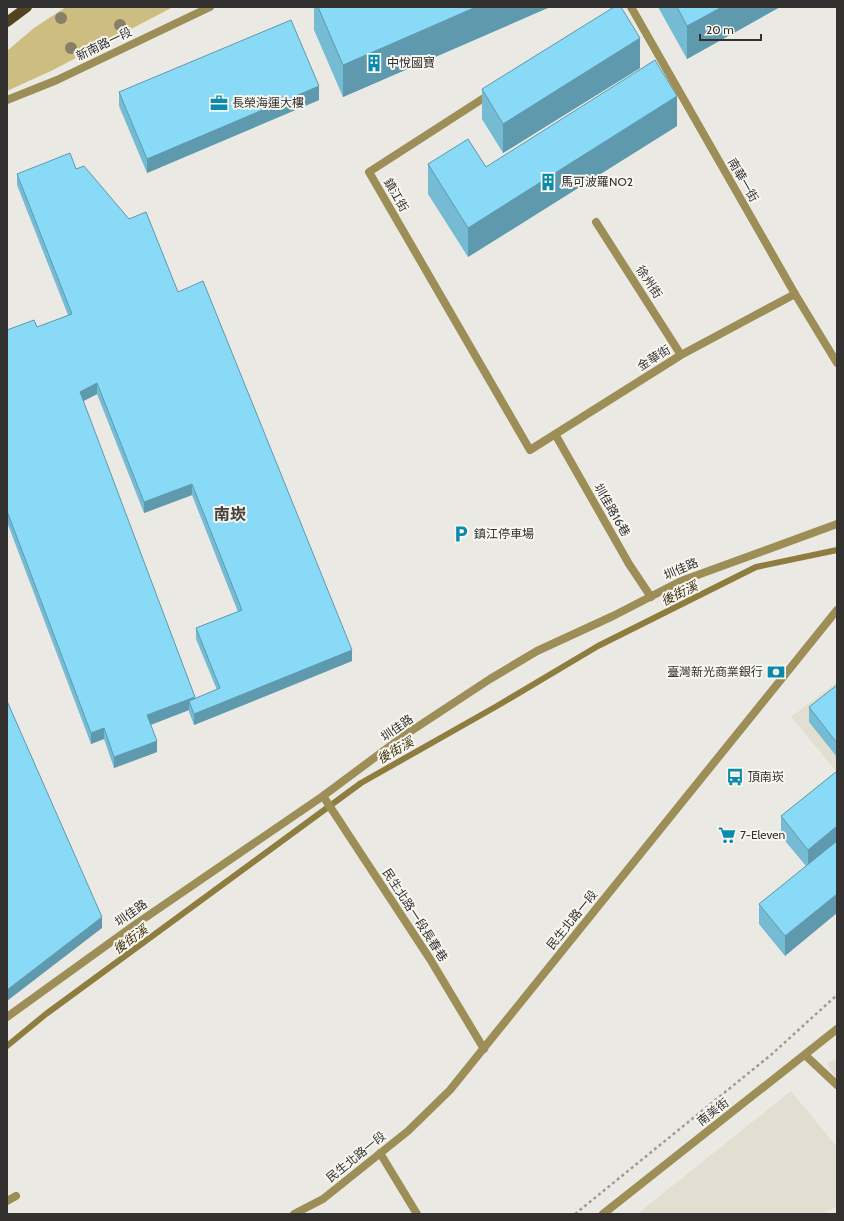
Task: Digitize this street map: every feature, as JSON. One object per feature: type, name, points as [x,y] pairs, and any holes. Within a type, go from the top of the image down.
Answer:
[{"type":"main road","points":[[7,22],[27,7]]},
{"type":"street","name":"新南路一段","points":[[7,100],[57,80],[210,7]]},
{"type":"street","name":"南華一街","points":[[631,7],[795,294],[837,363]]},
{"type":"street","name":"鎮江街","points":[[496,90],[369,172],[530,450]]},
{"type":"street","name":"徐州街","points":[[596,222],[681,355]]},
{"type":"street","name":"金華街","points":[[530,450],[681,355],[795,294]]},
{"type":"street","name":"圳佳路16巷","points":[[555,434],[629,564],[651,596]]},
{"type":"street","name":"圳佳路","points":[[7,1017],[136,924],[326,800],[405,735],[490,679],[537,651],[613,616],[681,581],[837,524]]},
{"type":"street","name":"民生北路一段","points":[[294,1214],[323,1199],[408,1131],[450,1090],[837,610]]},
{"type":"street","name":"民生北路一段長春巷","points":[[326,800],[430,959],[484,1049]]},
{"type":"street","name":"南美街","points":[[603,1214],[837,1029]]},
{"type":"street","points":[[805,1055],[837,1085]]},
{"type":"street","points":[[380,1153],[417,1214]]},
{"type":"street","points":[[7,1201],[16,1196]]},
{"type":"path","points":[[575,1214],[772,1054],[837,995]]},
{"type":"shaded area","points":[[66,7],[173,7],[53,70],[7,91],[7,51],[34,28]]},
{"type":"shaded area","points":[[837,682],[837,772],[791,717]]},
{"type":"shaded area","points":[[837,1058],[837,1082],[827,1063]]},
{"type":"shaded area","points":[[791,1091],[837,1147],[837,1207],[823,1214],[637,1214]]},
{"type":"building","points":[[318,7],[476,7],[343,65]]},
{"type":"building","points":[[614,7],[621,7],[640,38],[503,124],[482,89]]},
{"type":"building","points":[[677,7],[722,7],[687,26]]},
{"type":"building","name":"長榮海運大樓","points":[[291,20],[319,86],[147,159],[119,92]]},
{"type":"building","points":[[655,60],[677,96],[468,228],[428,164],[468,139],[486,167]]},
{"type":"building","points":[[70,153],[76,169],[84,166],[129,219],[146,212],[178,292],[203,281],[352,650],[194,714],[189,701],[220,688],[196,628],[242,610],[192,484],[144,502],[97,383],[80,392],[195,697],[147,715],[157,741],[114,757],[104,728],[91,733],[7,511],[7,330],[34,320],[37,327],[72,314],[17,174]]},
{"type":"building","points":[[837,685],[837,743],[809,707]]},
{"type":"building","points":[[7,701],[102,917],[7,990]]},
{"type":"building","points":[[837,771],[837,826],[808,850],[781,816]]},
{"type":"building","points":[[837,841],[837,894],[785,936],[759,904]]},
{"type":"waterway","name":"後街溪","points":[[7,1046],[46,1014],[361,783],[497,706],[598,646],[756,567],[837,550]]},
{"type":"place","name":"中悅國寶","points":[[374,63]]},
{"type":"place","name":"長榮海運大樓","points":[[219,103]]},
{"type":"place","name":"馬可波羅NO2","points":[[548,182]]},
{"type":"place","name":"鎮江停車場","points":[[461,534]]},
{"type":"place","name":"臺灣新光商業銀行","points":[[776,672]]},
{"type":"place","name":"頂南崁","points":[[735,777]]},
{"type":"place","name":"7-Eleven","points":[[727,835]]},
{"type":"district","name":"南崁","points":[[230,514]]}]
